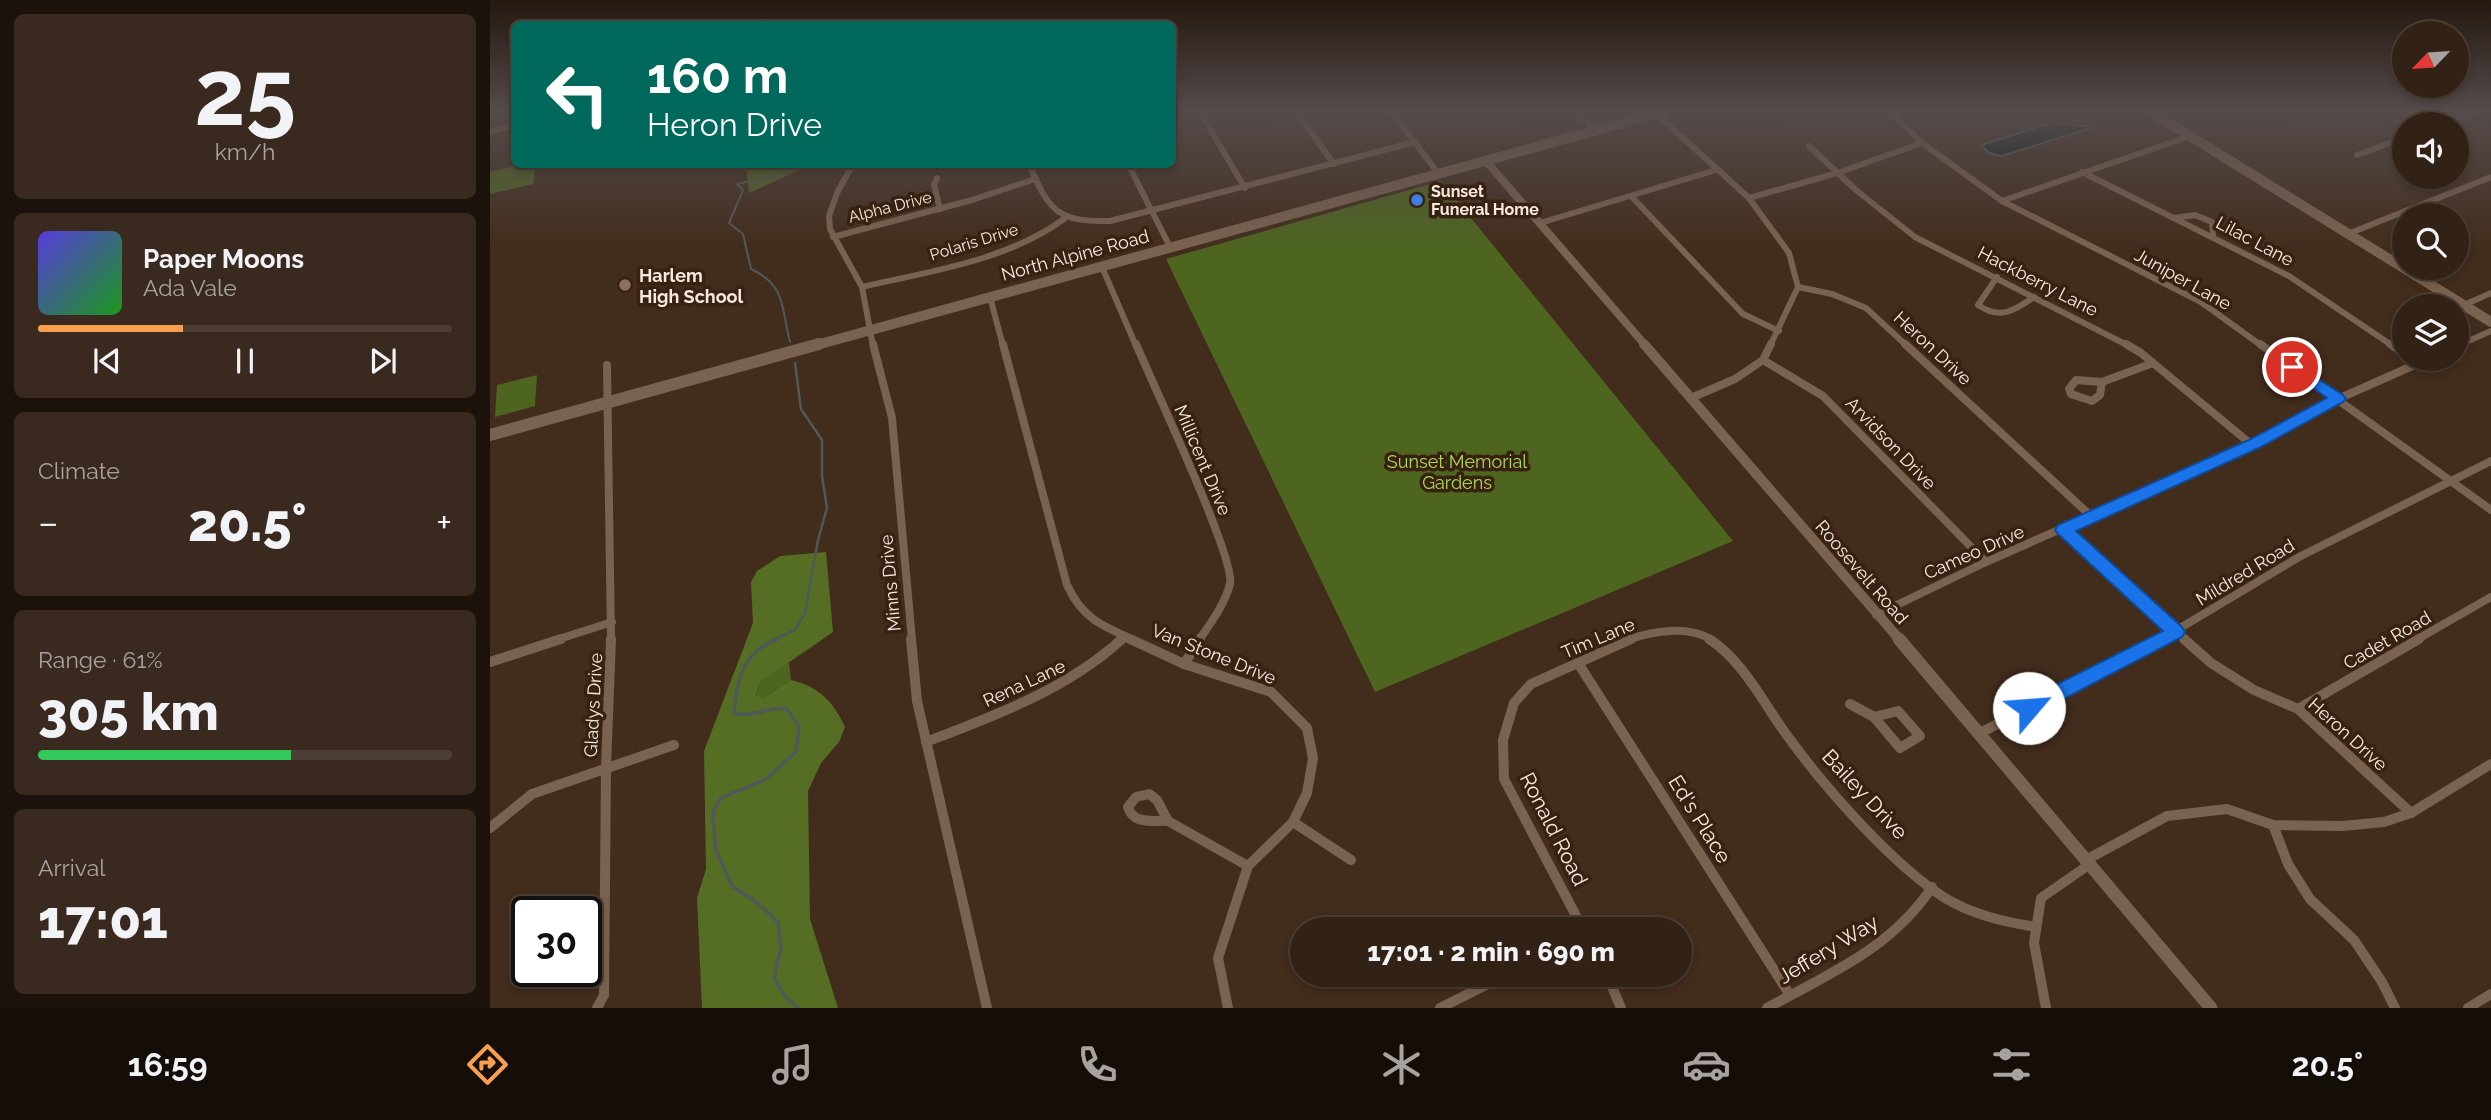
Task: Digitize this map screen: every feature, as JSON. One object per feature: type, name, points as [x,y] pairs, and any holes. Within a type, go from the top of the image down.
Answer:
[{"type":"main road","name":"North Alpine Road","points":[[490,435],[1496,157]]},
{"type":"main road","points":[[2225,157],[2447,294]]},
{"type":"main road","points":[[2469,308],[2491,322]]},
{"type":"street","points":[[1227,157],[1245,188]]},
{"type":"street","points":[[1329,157],[1334,164]]},
{"type":"street","points":[[1031,168],[1049,207],[1064,219],[1084,222],[1110,221],[1152,212],[1360,157]]},
{"type":"street","points":[[1426,157],[1438,173]]},
{"type":"street","points":[[1691,398],[1735,379],[1763,360],[1798,287],[1789,253],[1749,198],[1702,157]]},
{"type":"street","name":"Hackberry Lane","points":[[1820,157],[1915,237],[2110,335],[2153,363],[2252,444]]},
{"type":"street","points":[[1749,198],[1884,157]]},
{"type":"street","name":"Juniper Lane","points":[[1940,157],[2002,201],[2201,302],[2491,510]]},
{"type":"street","points":[[2002,201],[2127,157]]},
{"type":"street","name":"Roosevelt Road","points":[[1485,160],[1979,733],[2211,1008]]},
{"type":"street","points":[[833,236],[829,216],[837,193],[851,168]]},
{"type":"street","points":[[1130,168],[1170,247]]},
{"type":"street","points":[[1540,223],[1716,170]]},
{"type":"street","name":"Lilac Lane","points":[[2082,172],[2125,197],[2213,236],[2291,277],[2392,346]]},
{"type":"street","points":[[2350,233],[2491,177]]},
{"type":"street","points":[[937,178],[934,185],[940,209]]},
{"type":"street","name":"Alpha Drive","points":[[833,236],[940,209],[1035,178]]},
{"type":"street","points":[[1632,197],[1743,314],[1779,331]]},
{"type":"street","points":[[2174,218],[2195,215],[2206,218],[2214,227],[2213,236]]},
{"type":"street","name":"Polaris Drive","points":[[862,288],[1022,244],[1051,230],[1064,219]]},
{"type":"street","name":"Minns Drive","points":[[833,236],[862,288],[869,330],[892,418],[917,701],[987,1008]]},
{"type":"street","name":"Millicent Drive","points":[[1102,267],[1221,541],[1231,582],[1215,616],[1184,664]]},
{"type":"street","points":[[1997,278],[1979,300],[1978,305],[1984,310],[2002,316],[2008,315],[2035,296]]},
{"type":"street","name":"Heron Drive","points":[[1798,287],[1832,294],[1866,308],[2092,517]]},
{"type":"street","points":[[2469,303],[2491,293]]},
{"type":"street","name":"Van Stone Drive","points":[[990,297],[1067,584],[1074,601],[1094,622],[1184,664],[1271,692],[1307,727],[1313,758],[1307,793],[1293,822],[1248,866],[1217,958],[1228,1008]]},
{"type":"street","points":[[2469,341],[2491,331]]},
{"type":"street","name":"Arvidson Drive","points":[[1763,360],[1823,396],[1986,562]]},
{"type":"street","points":[[2102,382],[2153,363]]},
{"type":"street","name":"Gladys Drive","points":[[597,1008],[604,995],[606,767],[612,622],[607,365]]},
{"type":"street","name":"Cameo Drive","points":[[1876,615],[1986,562],[2064,530],[2252,444],[2395,371]]},
{"type":"street","name":"Mildred Road","points":[[1979,733],[2176,632],[2299,557],[2449,479],[2491,461]]},
{"type":"street","name":"Heron Drive","points":[[2064,530],[2211,663],[2254,690],[2298,709],[2411,813]]},
{"type":"street","name":"Cadet Road","points":[[2298,709],[2491,597]]},
{"type":"street","points":[[490,662],[612,622]]},
{"type":"street","name":"Tim Lane","points":[[1514,703],[1531,684],[1630,639],[1674,630],[1705,636]]},
{"type":"street","name":"Rena Lane","points":[[926,742],[1065,683],[1105,657],[1125,636]]},
{"type":"street","name":"Bailey Drive","points":[[1705,636],[1719,645],[1737,664],[1790,740],[1862,825],[1932,887],[1946,898],[1995,920],[2036,927]]},
{"type":"street","name":"Ed's Place","points":[[1578,663],[1790,995]]},
{"type":"street","name":"Ronald Road","points":[[1514,703],[1503,740],[1504,779],[1577,917]]},
{"type":"street","points":[[1850,704],[1874,717],[1900,748],[1920,736],[1898,712],[1874,717]]},
{"type":"street","points":[[490,828],[532,794],[674,745]]},
{"type":"street","points":[[2046,1008],[2034,943],[2041,898],[2088,862],[2167,816],[2227,809],[2273,825],[2343,827],[2384,822],[2411,813],[2491,764]]},
{"type":"street","points":[[1168,821],[1248,866]]},
{"type":"street","points":[[1293,822],[1351,860]]},
{"type":"street","points":[[2273,825],[2288,864],[2311,899],[2354,940],[2382,982],[2395,1008]]},
{"type":"street","name":"Jeffery Way","points":[[1767,1008],[1872,950],[1915,913],[1932,887]]},
{"type":"street","points":[[1440,1008],[1482,987]]},
{"type":"street","points":[[1612,987],[1621,1008]]},
{"type":"street","points":[[2468,1008],[2491,995]]},
{"type":"green space","points":[[511,167],[536,168],[533,184],[490,194],[490,172]]},
{"type":"green space","points":[[746,168],[802,168],[802,169],[749,193]]},
{"type":"green space","name":"Sunset Memorial Gardens","points":[[1441,181],[1733,541],[1375,692],[1166,259]]},
{"type":"green space","points":[[537,375],[535,406],[495,417],[497,385]]},
{"type":"green space","points":[[826,552],[833,632],[759,683],[756,696],[763,698],[791,680],[801,683],[824,696],[845,727],[839,742],[821,763],[808,791],[810,919],[838,1008],[702,1008],[697,898],[706,869],[704,751],[753,623],[751,582],[757,571],[780,556]]},
{"type":"green space","points":[[789,662],[791,680],[763,698],[756,697],[759,683]]},
{"type":"waterway","points":[[790,342],[777,291],[763,276],[751,269],[743,234],[729,223],[743,190],[737,184],[785,174],[793,168]]},
{"type":"waterway","points":[[773,640],[795,630],[805,613],[818,540],[827,508],[822,476],[822,440],[801,409],[795,363]]},
{"type":"waterway","points":[[778,639],[757,651],[744,668],[737,689],[734,713],[787,709],[799,727],[796,752],[766,779],[721,798],[714,809],[713,818],[716,850],[732,886],[756,902],[778,922],[781,947],[774,978],[785,996],[798,1008]]},
{"type":"place","name":"Sunset Funeral Home","points":[[1417,200]]},
{"type":"place","name":"Harlem High School","points":[[625,285]]},
{"type":"route","points":[[2029,708],[2176,632],[2064,530],[2256,443],[2338,399],[2292,367]]}]
